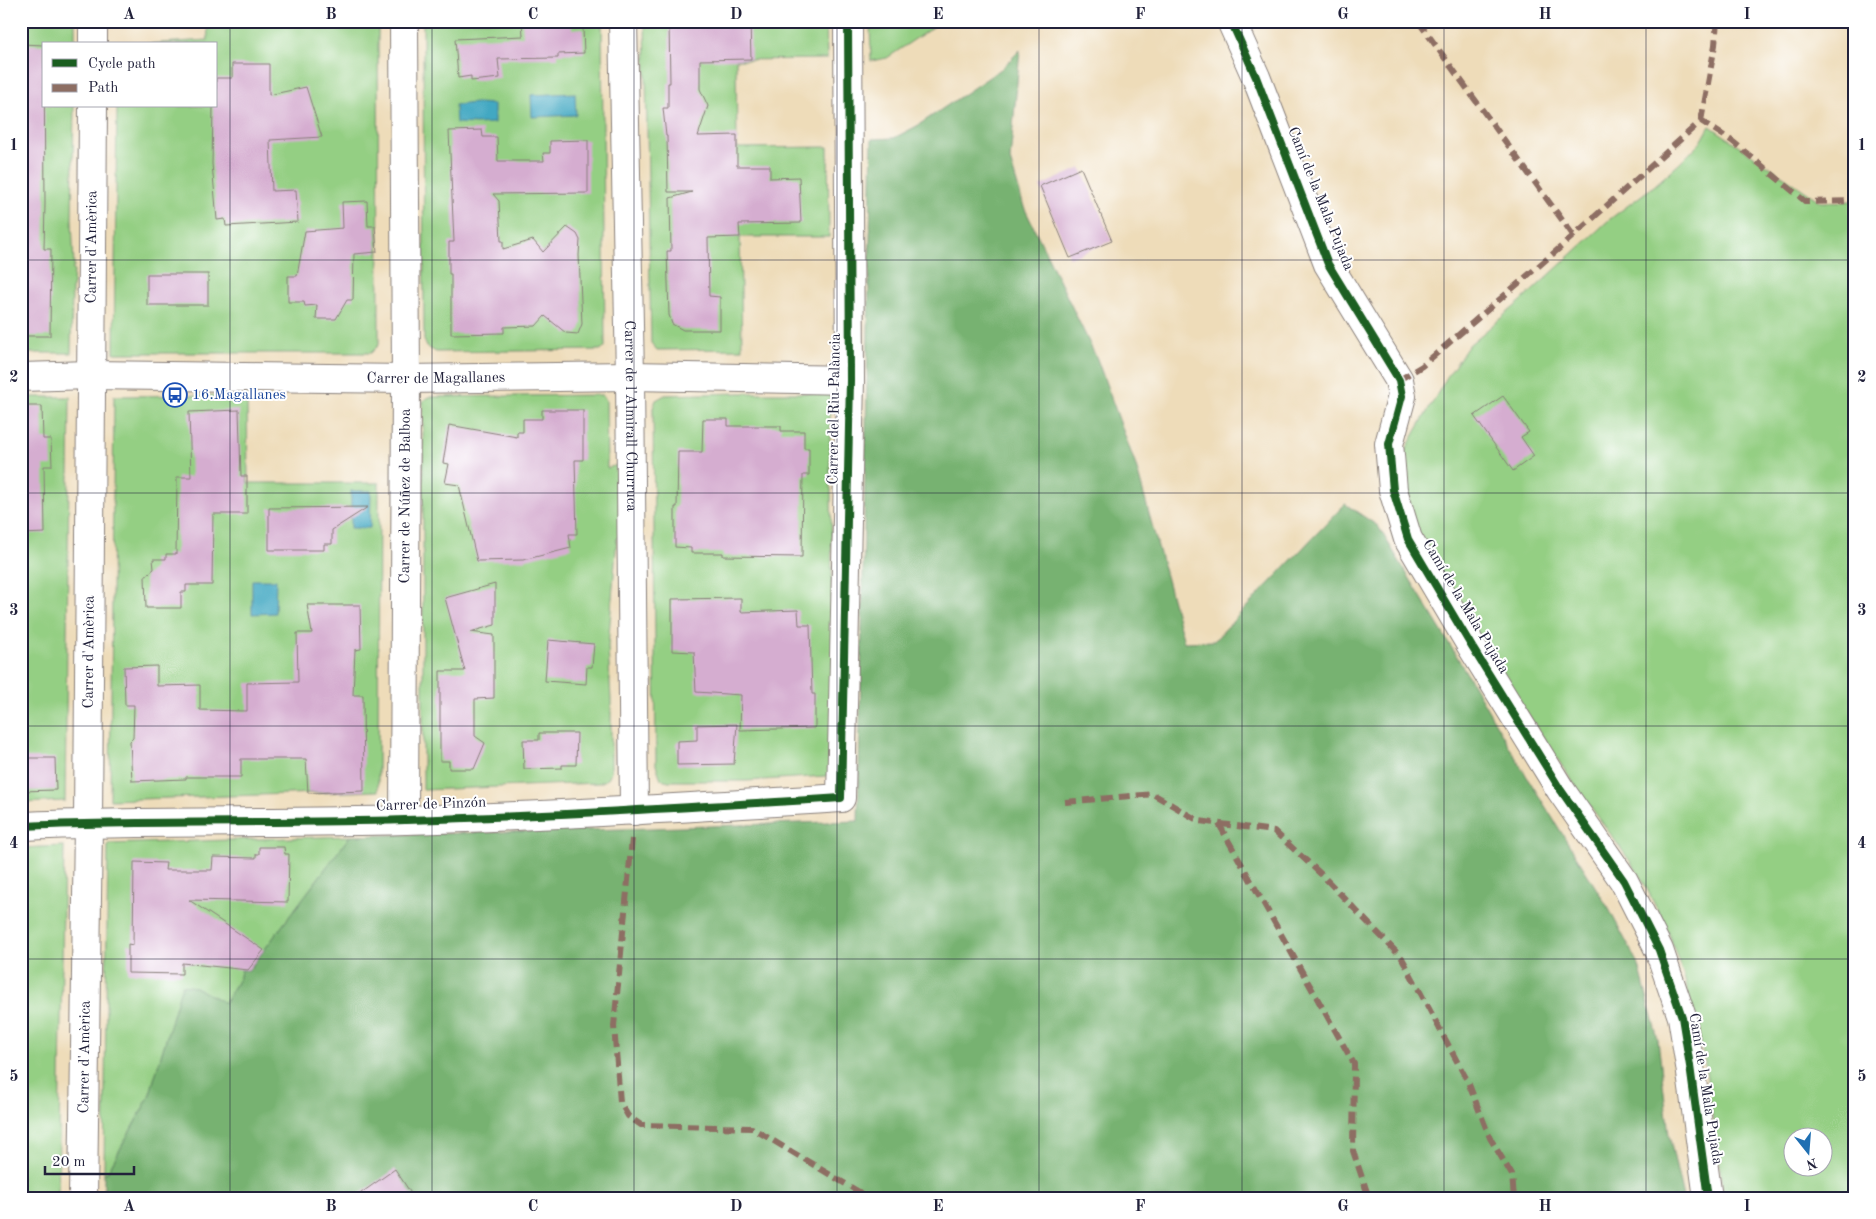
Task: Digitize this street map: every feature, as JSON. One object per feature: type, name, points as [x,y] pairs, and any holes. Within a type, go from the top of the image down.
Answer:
[{"type":"street","points":[[93,21],[93,42]]},
{"type":"street","name":"Carrer de Núñez de Balboa","points":[[404,21],[406,379],[404,820]]},
{"type":"street","name":"Carrer de l'Almirall Churruca","points":[[623,21],[630,376],[634,810]]},
{"type":"street","name":"Carrer del Riu Palància","points":[[841,798],[850,380],[848,21]]},
{"type":"street","name":"Camí de la Mala Pujada","points":[[1231,21],[1256,77],[1328,264],[1399,380],[1402,396],[1389,444],[1393,490],[1408,539],[1560,789],[1624,881],[1659,950],[1682,1017],[1708,1198]]},
{"type":"street","name":"Carrer d'Amèrica","points":[[83,1198],[88,823],[93,108]]},
{"type":"street","name":"Carrer de Magallanes","points":[[21,377],[91,375],[406,379],[630,376],[850,380]]},
{"type":"street","name":"Carrer de Pinzón","points":[[21,826],[88,823],[404,820],[634,810],[841,798]]},
{"type":"green space","points":[[21,21],[75,21],[75,42],[42,42],[42,108],[74,108],[72,219],[74,267],[72,269],[74,270],[71,353],[21,353]]},
{"type":"green space","points":[[207,21],[378,21],[379,345],[371,353],[114,353],[117,108],[218,108],[218,42],[176,42],[208,40]]},
{"type":"green space","points":[[423,21],[602,21],[605,347],[600,350],[436,352],[427,347],[424,340]]},
{"type":"green space","points":[[645,21],[826,21],[827,59],[736,60],[737,148],[828,147],[829,237],[740,237],[742,349],[657,350],[651,343]]},
{"type":"green space","points":[[870,21],[942,21],[887,58],[871,61]]},
{"type":"green space","points":[[1020,50],[1010,160],[1024,207],[1097,359],[1136,466],[1184,642],[1214,641],[1345,504],[1378,526],[1524,772],[1609,909],[1639,966],[1658,1040],[1669,1135],[1683,1198],[104,1198],[104,1172],[107,1173],[149,1097],[182,985],[195,987],[225,1003],[240,977],[241,970],[249,970],[350,836],[858,821],[872,139],[894,138],[917,126],[1001,69]]},
{"type":"green space","points":[[1710,126],[1821,202],[1855,201],[1855,1198],[1724,1198],[1704,1058],[1685,980],[1668,931],[1640,875],[1570,778],[1494,663],[1408,515],[1402,475],[1406,449],[1447,377],[1469,345],[1520,302],[1610,219],[1654,186],[1701,142]]},
{"type":"green space","points":[[830,393],[834,770],[826,776],[746,781],[669,781],[661,779],[656,765],[653,408],[656,400],[665,395]]},
{"type":"green space","points":[[247,395],[248,483],[379,483],[378,791],[110,800],[114,396]]},
{"type":"green space","points":[[602,395],[606,400],[607,468],[625,463],[625,535],[617,538],[608,647],[611,700],[611,771],[609,776],[598,783],[423,790],[423,401],[428,397]]},
{"type":"green space","points":[[21,397],[70,397],[65,801],[21,803]]},
{"type":"green space","points":[[350,836],[249,970],[241,970],[240,977],[225,1003],[195,987],[182,986],[149,1097],[107,1173],[104,1172],[108,844]]},
{"type":"green space","points":[[64,846],[58,1198],[21,1198],[21,848]]},
{"type":"water","points":[[575,93],[576,115],[532,117],[531,95]]},
{"type":"water","points":[[494,104],[494,123],[456,123],[455,105]]},
{"type":"water","points":[[351,491],[371,491],[370,528],[351,528]]},
{"type":"water","points":[[252,580],[276,580],[275,613],[252,614]]},
{"type":"building","points":[[522,21],[572,21],[572,29],[583,28],[584,53],[558,54],[558,58],[498,59],[500,78],[471,81],[471,76],[458,78],[455,39],[523,36]]},
{"type":"building","points":[[669,21],[750,21],[751,59],[700,60],[700,89],[708,106],[698,136],[737,135],[737,166],[770,166],[770,178],[799,177],[801,223],[739,224],[740,237],[708,238],[709,296],[720,297],[720,330],[683,330],[672,324],[669,315],[667,251],[671,251],[670,198],[692,192],[668,192],[667,136],[663,108],[668,108],[668,83],[670,83]]},
{"type":"building","points":[[21,44],[42,45],[42,108],[44,108],[44,249],[51,249],[50,336],[21,336]]},
{"type":"building","points":[[232,64],[269,64],[269,95],[306,87],[322,137],[270,140],[272,191],[296,190],[298,222],[226,226],[225,219],[217,220],[212,164],[213,108],[218,108],[218,78],[232,78]]},
{"type":"building","points":[[482,130],[483,137],[497,137],[498,161],[544,161],[543,153],[550,153],[550,141],[588,140],[588,193],[493,194],[499,201],[503,249],[533,240],[543,252],[567,227],[577,234],[580,240],[582,324],[578,334],[566,333],[545,316],[536,326],[504,327],[504,333],[451,334],[449,242],[454,242],[449,131]]},
{"type":"building","points":[[1081,168],[1112,241],[1070,258],[1040,186]]},
{"type":"building","points":[[367,201],[368,226],[375,226],[377,252],[354,254],[353,300],[347,300],[336,319],[316,319],[317,305],[305,306],[304,302],[288,302],[288,276],[297,276],[305,231],[343,228],[342,202]]},
{"type":"building","points":[[147,274],[208,274],[208,305],[147,305]]},
{"type":"building","points":[[1503,396],[1529,432],[1521,437],[1534,456],[1513,471],[1474,416]]},
{"type":"building","points":[[21,406],[42,406],[43,439],[51,439],[52,466],[44,466],[45,533],[21,534]]},
{"type":"building","points":[[239,410],[241,476],[247,476],[247,514],[213,514],[212,585],[186,585],[186,592],[181,592],[181,608],[146,608],[145,576],[154,569],[153,559],[166,559],[166,554],[176,554],[177,477],[191,477],[189,412]]},
{"type":"building","points":[[542,410],[583,410],[583,460],[575,460],[577,534],[569,534],[571,548],[523,560],[477,561],[459,485],[445,483],[449,464],[443,463],[449,425],[517,437],[517,432],[523,432],[523,419],[542,419]]},
{"type":"building","points":[[703,419],[728,419],[728,426],[781,426],[781,431],[804,431],[804,448],[809,448],[809,475],[803,475],[802,557],[723,556],[723,553],[691,553],[691,548],[675,547],[678,452],[702,452]]},
{"type":"building","points":[[368,507],[332,530],[332,544],[324,544],[324,550],[269,550],[269,508]]},
{"type":"building","points":[[495,584],[495,625],[470,632],[494,635],[494,698],[475,699],[475,736],[485,743],[474,769],[449,769],[449,761],[440,761],[440,671],[465,671],[445,598]]},
{"type":"building","points":[[741,598],[741,612],[798,610],[799,625],[810,625],[812,694],[815,694],[815,728],[740,730],[741,695],[696,692],[694,652],[672,651],[672,599]]},
{"type":"building","points":[[307,605],[360,605],[361,649],[355,650],[353,695],[363,695],[364,791],[308,793],[306,759],[241,759],[241,777],[186,777],[186,779],[132,781],[130,741],[133,738],[134,705],[125,705],[124,667],[157,666],[157,686],[200,685],[200,710],[247,711],[247,683],[298,682],[297,633],[312,633]]},
{"type":"building","points":[[548,640],[594,644],[592,667],[587,667],[586,684],[545,681]]},
{"type":"building","points":[[737,724],[734,764],[677,765],[677,741],[697,740],[697,725]]},
{"type":"building","points":[[539,733],[577,733],[576,765],[562,765],[562,768],[524,769],[523,740],[539,740]]},
{"type":"building","points":[[21,758],[55,758],[56,790],[21,791]]},
{"type":"building","points":[[259,847],[284,847],[285,854],[289,854],[288,902],[189,900],[264,950],[248,970],[182,963],[182,974],[128,973],[128,944],[133,945],[134,862],[166,863],[165,870],[212,870],[213,857],[256,858],[256,854],[259,854]]},
{"type":"building","points":[[395,1169],[414,1198],[354,1198]]},
{"type":"marked path","points":[[1418,21],[1573,235]]},
{"type":"marked path","points":[[1701,121],[1715,45],[1717,21]]},
{"type":"marked path","points":[[1399,380],[1422,366],[1562,246],[1701,121],[1732,141],[1806,202],[1855,201]]},
{"type":"marked path","points":[[1065,802],[1153,794],[1199,821],[1274,831],[1322,875],[1402,958],[1468,1082],[1490,1138],[1512,1175],[1514,1198]]},
{"type":"marked path","points":[[1219,824],[1354,1064],[1353,1151],[1369,1198]]},
{"type":"marked path","points":[[632,839],[614,1026],[620,1102],[628,1116],[641,1125],[752,1128],[869,1198]]},
{"type":"cycle path","points":[[21,826],[459,818],[623,811],[841,798],[850,380],[848,21]]},
{"type":"cycle path","points":[[1231,21],[1256,77],[1328,264],[1399,380],[1402,396],[1389,444],[1393,490],[1408,539],[1560,789],[1624,881],[1659,950],[1682,1017],[1708,1198]]},
{"type":"place","name":"16.Magallanes","points":[[175,395]]}]
